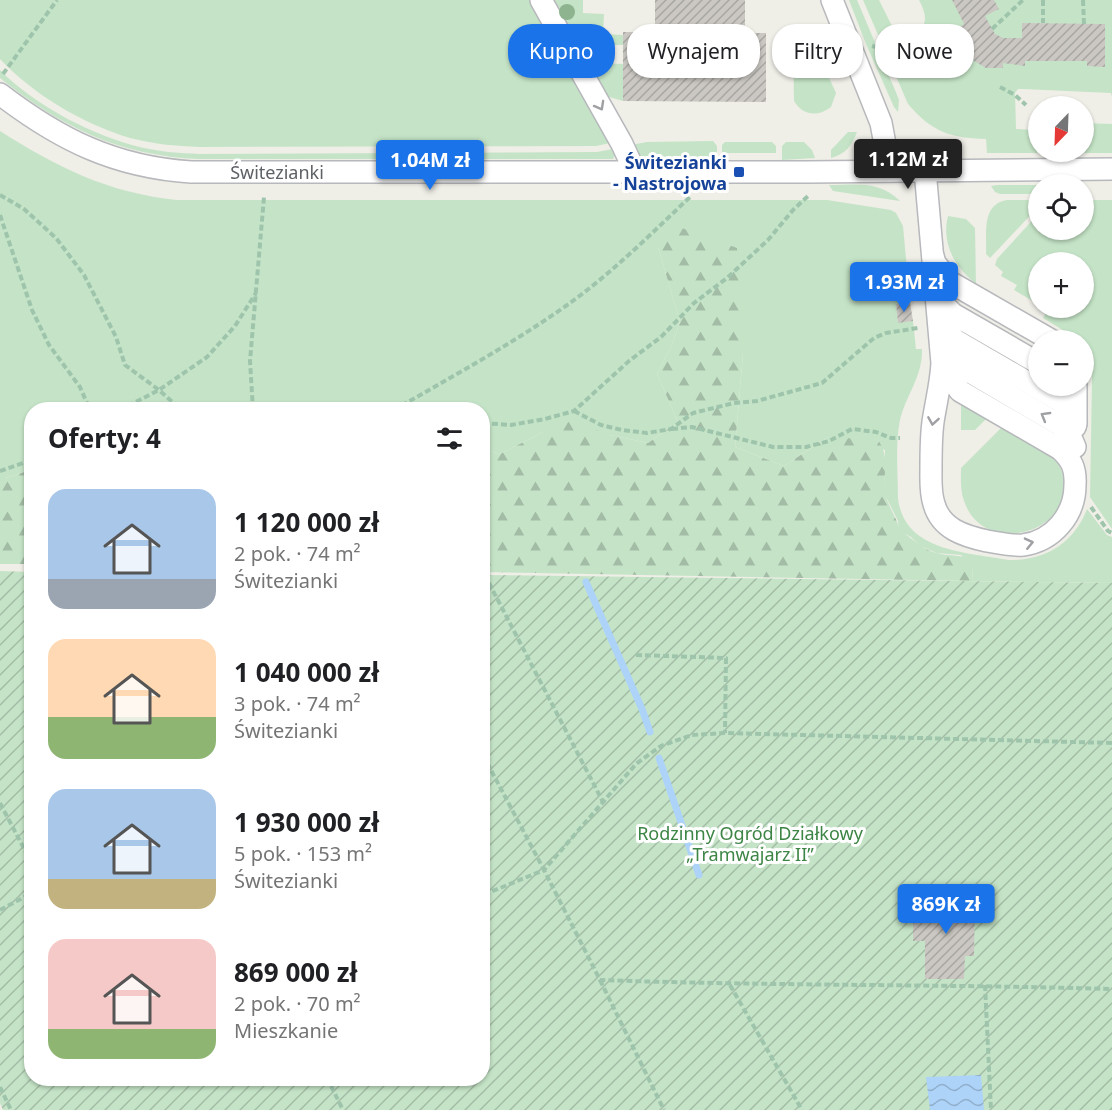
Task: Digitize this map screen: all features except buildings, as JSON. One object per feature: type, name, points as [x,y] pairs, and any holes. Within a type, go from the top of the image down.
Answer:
[{"type":"street","points":[[541,0],[622,144],[635,172]]},
{"type":"street","points":[[832,0],[881,123],[890,171]]},
{"type":"street","name":"Świtezianki","points":[[0,94],[45,125],[83,146],[127,163],[191,172],[1112,169]]},
{"type":"street","points":[[925,170],[942,363],[932,434],[931,484],[933,503],[946,524],[965,536],[1001,544],[1034,542],[1054,531],[1067,517],[1074,498],[1076,475],[1074,396]]},
{"type":"street","points":[[932,253],[935,263],[950,282],[1034,330]]},
{"type":"street","points":[[935,286],[946,307],[953,314],[1028,357]]},
{"type":"street","points":[[938,312],[942,323],[956,340],[1060,401],[1069,409],[1076,427]]},
{"type":"street","points":[[940,338],[950,357],[958,365],[1060,425],[1069,433],[1075,451]]},
{"type":"street","points":[[942,363],[945,372],[960,391],[1070,457],[1076,475]]},
{"type":"path","points":[[0,77],[57,0]]},
{"type":"path","points":[[992,29],[1023,0]]},
{"type":"path","points":[[1043,0],[1043,23]]},
{"type":"path","points":[[1083,0],[1084,24]]},
{"type":"path","points":[[866,44],[875,46]]},
{"type":"path","points":[[1000,87],[1015,95],[1026,105]]},
{"type":"path","points":[[0,195],[24,209],[56,238],[84,275],[116,337],[125,365],[172,402]]},
{"type":"path","points":[[253,402],[250,361],[264,196]]},
{"type":"path","points":[[490,424],[511,425],[574,411],[629,361],[661,338],[694,303],[727,278],[808,196]]},
{"type":"path","points":[[408,402],[463,371],[571,303],[641,244],[690,197]]},
{"type":"path","points":[[0,215],[32,310],[50,345],[81,387],[87,402]]},
{"type":"path","points":[[136,402],[159,390],[207,357],[235,327],[256,292]]},
{"type":"path","points":[[671,429],[693,413],[757,401],[822,383],[874,338],[886,333],[918,328]]},
{"type":"path","points":[[574,411],[601,425],[622,430],[647,433],[692,428],[773,447],[806,447],[829,441],[852,429],[900,438]]},
{"type":"path","points":[[0,471],[24,463]]},
{"type":"path","points":[[1087,502],[1108,531],[1112,533]]},
{"type":"path","points":[[490,585],[603,802]]},
{"type":"path","points":[[636,655],[726,658],[724,733]]},
{"type":"path","points":[[490,892],[544,870],[636,764],[661,746],[692,735],[724,733],[1112,743]]},
{"type":"path","points":[[490,768],[600,980],[664,1110]]},
{"type":"path","points":[[0,803],[24,849]]},
{"type":"path","points":[[0,910],[24,897]]},
{"type":"path","points":[[600,980],[729,985],[985,985],[1112,989]]},
{"type":"path","points":[[729,985],[802,1110]]},
{"type":"path","points":[[985,985],[991,1110]]},
{"type":"path","points":[[331,1086],[343,1110]]},
{"type":"path","points":[[0,1087],[11,1110]]},
{"type":"green space","points":[[0,0],[533,0],[547,24],[508,24],[508,78],[578,78],[615,142],[596,146],[199,147],[164,144],[130,138],[77,116],[28,85],[0,59]]},
{"type":"green space","points":[[553,0],[583,0],[583,13],[604,14],[604,24],[566,24]]},
{"type":"green space","points":[[849,0],[857,0],[875,43],[875,64],[863,36],[863,24],[858,24]]},
{"type":"green space","points":[[863,0],[879,0],[891,24],[875,24],[875,28]]},
{"type":"green space","points":[[919,0],[1112,0],[1112,97],[1111,93],[1018,89],[1015,93],[1016,129],[1028,130],[1028,153],[987,153],[986,139],[942,132],[925,121],[908,104],[897,78],[974,78],[974,24],[924,24],[924,12]]},
{"type":"green space","points":[[615,35],[623,35],[623,45],[615,45]]},
{"type":"green space","points":[[615,64],[623,64],[623,101],[606,96],[596,78],[615,78]]},
{"type":"green space","points":[[0,70],[30,96],[86,128],[125,143],[165,151],[199,154],[597,152],[618,148],[613,159],[199,159],[170,157],[117,145],[69,124],[46,111],[0,78]]},
{"type":"green space","points":[[794,78],[829,78],[836,93],[831,107],[816,113],[802,110],[794,101]]},
{"type":"green space","points":[[881,78],[890,78],[899,100],[898,112]]},
{"type":"green space","points":[[1094,123],[1112,124],[1112,153],[1094,153]]},
{"type":"green space","points":[[0,131],[63,167],[106,185],[152,197],[177,200],[827,200],[891,210],[896,213],[903,226],[910,302],[896,304],[898,322],[913,321],[916,349],[922,349],[920,368],[898,430],[898,499],[903,517],[912,530],[940,546],[957,551],[1008,560],[1021,559],[1034,557],[1056,548],[1074,531],[1087,509],[1107,535],[1112,537],[1112,583],[972,581],[973,568],[961,555],[937,553],[920,546],[911,537],[899,531],[898,521],[884,493],[885,450],[828,437],[784,466],[735,447],[743,354],[658,247],[680,322],[672,345],[657,374],[678,422],[648,443],[610,435],[543,432],[500,454],[490,451],[490,402],[24,402],[24,472],[0,478]]},
{"type":"green space","points":[[848,132],[857,132],[851,145],[841,154],[831,158],[831,150]]},
{"type":"green space","points":[[713,141],[717,146],[717,159],[640,159],[631,145],[647,142]]},
{"type":"green space","points":[[725,142],[772,142],[776,146],[776,153],[722,153],[722,145]]},
{"type":"green space","points":[[786,142],[804,142],[812,150],[815,158],[782,160],[782,146]]},
{"type":"green space","points":[[829,185],[867,185],[884,190],[900,201],[833,191]]},
{"type":"green space","points":[[1028,185],[1028,194],[1000,194],[995,192],[991,186]]},
{"type":"green space","points":[[1007,200],[1028,200],[1028,218],[990,258],[986,254],[987,221],[993,207]]},
{"type":"green space","points":[[1094,200],[1112,200],[1112,529],[1090,497],[1094,330],[1063,330],[1043,318],[1094,318],[1094,252],[1028,252],[1028,298],[1014,290],[1017,285],[1001,276],[1003,272],[995,265],[997,259],[1028,225],[1028,240],[1094,240]]},
{"type":"green space","points":[[948,216],[966,219],[975,228],[976,284],[951,254],[946,236]]},
{"type":"green space","points":[[679,227],[737,248],[743,354],[735,447],[784,466],[828,437],[878,440],[885,458],[886,496],[900,531],[922,547],[932,551],[971,558],[972,581],[490,572],[490,451],[500,454],[543,432],[571,421],[610,435],[648,443],[678,422],[657,374],[672,345],[680,322],[658,247]]},
{"type":"green space","points":[[961,398],[990,415],[975,430],[961,430]]},
{"type":"green space","points":[[1005,424],[1055,458],[1064,481],[1062,502],[1051,518],[1034,529],[1014,533],[994,531],[976,521],[964,501],[961,489],[961,468]]},
{"type":"green space","points":[[24,472],[24,564],[0,564],[0,478]]},
{"type":"green space","name":"Rodzinny Ogród Działkowy „Tramwajarz II”","points":[[0,571],[24,572],[24,1086],[490,1086],[490,575],[1112,583],[1112,1110],[3,1110],[0,1103]]},
{"type":"water","points":[[981,1075],[984,1110],[930,1110],[926,1077]]},
{"type":"waterway","points":[[586,582],[650,732]]},
{"type":"waterway","points":[[659,758],[699,875]]},
{"type":"place","name":"Świtezianki - Nastrojowa","points":[[739,172]]}]
